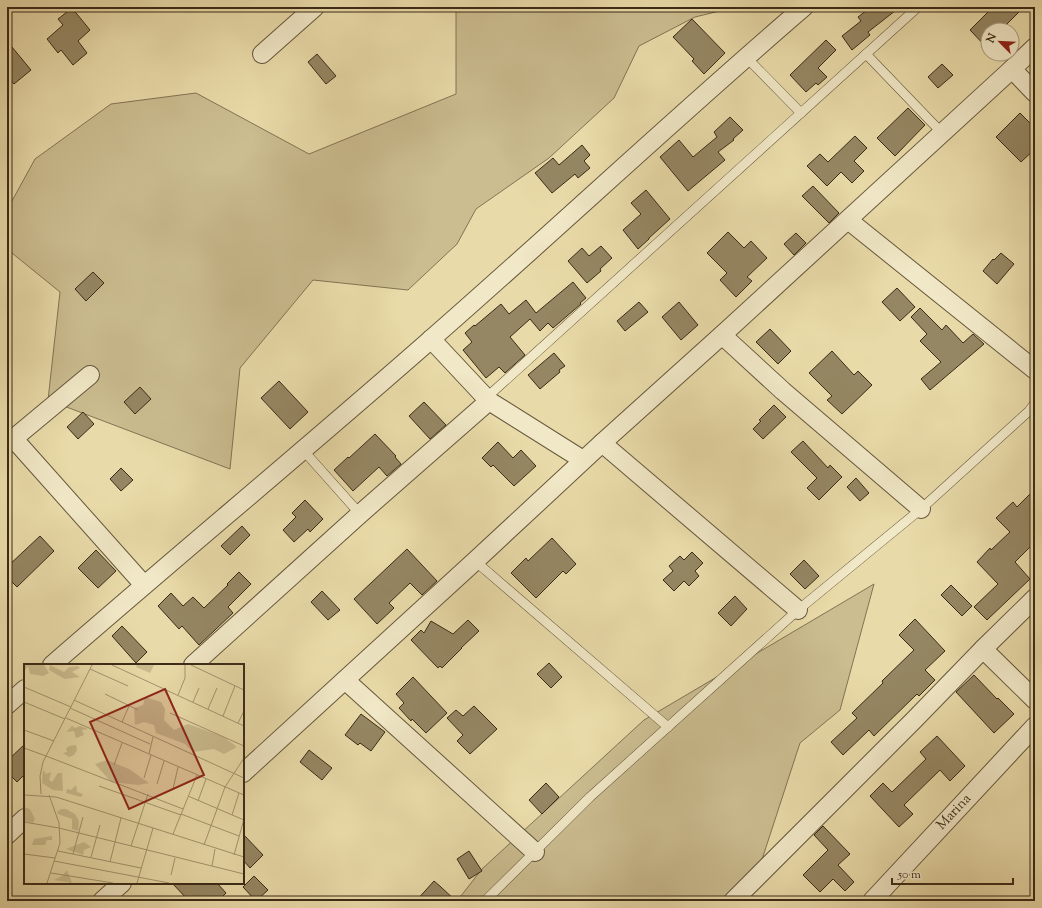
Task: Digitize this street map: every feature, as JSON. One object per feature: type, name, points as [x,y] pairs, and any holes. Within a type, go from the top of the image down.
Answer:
[{"type":"street","points":[[262,54],[315,7]]},
{"type":"street","points":[[53,664],[431,339],[746,57],[804,7]]},
{"type":"street","points":[[244,772],[1035,47]]},
{"type":"street","points":[[1012,69],[1035,93]]},
{"type":"street","points":[[848,220],[1035,370]]},
{"type":"street","points":[[722,335],[783,391],[921,509]]},
{"type":"street","points":[[431,339],[488,399],[584,460]]},
{"type":"street","points":[[90,375],[10,441],[144,585]]},
{"type":"street","points":[[194,664],[488,399]]},
{"type":"street","points":[[602,443],[798,610]]},
{"type":"street","points":[[733,901],[1035,598]]},
{"type":"street","points":[[983,649],[1035,700]]},
{"type":"street","points":[[345,680],[535,852]]},
{"type":"street","points":[[7,705],[24,690]]},
{"type":"street","name":"Marina","points":[[873,900],[1035,726]]},
{"type":"street","points":[[7,835],[24,819]]},
{"type":"street","points":[[102,901],[121,884]]},
{"type":"lane","points":[[488,399],[918,7]]},
{"type":"lane","points":[[866,54],[942,133]]},
{"type":"lane","points":[[746,57],[801,113]]},
{"type":"lane","points":[[485,901],[590,797],[798,610],[921,509],[1029,411],[1035,403]]},
{"type":"lane","points":[[303,450],[360,514]]},
{"type":"lane","points":[[475,561],[668,727]]},
{"type":"shaded area","points":[[456,7],[736,7],[695,17],[639,46],[614,98],[549,158],[476,209],[457,244],[408,290],[313,280],[240,368],[230,469],[48,400],[60,292],[7,249],[7,210],[35,159],[111,104],[196,93],[309,154],[456,94]]},
{"type":"shaded area","points":[[874,584],[840,710],[800,743],[754,884],[740,901],[457,901],[482,869],[644,720]]},
{"type":"building","points":[[871,7],[900,7],[868,32],[870,35],[852,50],[842,36],[861,21],[858,17]]},
{"type":"building","points":[[993,7],[1024,7],[1009,22],[980,22],[980,41],[970,30]]},
{"type":"building","points":[[72,8],[90,30],[78,41],[87,53],[73,65],[61,50],[58,53],[47,39],[63,25],[58,19]]},
{"type":"building","points":[[692,19],[725,53],[704,74],[692,61],[694,59],[673,37]]},
{"type":"building","points":[[826,40],[836,50],[818,68],[827,77],[818,85],[816,83],[806,92],[790,75]]},
{"type":"building","points":[[7,41],[31,70],[14,84],[7,76]]},
{"type":"building","points":[[317,54],[336,76],[326,84],[308,62]]},
{"type":"building","points":[[942,64],[953,75],[938,88],[928,77]]},
{"type":"building","points":[[908,108],[925,125],[895,156],[877,138]]},
{"type":"building","points":[[1020,113],[1035,128],[1035,149],[1021,162],[996,137]]},
{"type":"building","points":[[730,117],[743,130],[733,139],[734,140],[718,152],[725,160],[688,191],[660,157],[679,140],[693,157],[717,137],[714,132]]},
{"type":"building","points":[[855,136],[867,148],[854,161],[864,171],[852,183],[841,172],[827,186],[807,166],[820,154],[828,162]]},
{"type":"building","points":[[582,145],[590,155],[584,161],[590,168],[578,178],[575,174],[552,193],[535,173],[553,158],[559,165]]},
{"type":"building","points":[[813,186],[839,213],[829,223],[802,196]]},
{"type":"building","points":[[646,190],[670,219],[638,249],[623,230],[641,214],[631,203]]},
{"type":"building","points":[[728,232],[744,248],[751,241],[767,258],[747,277],[752,281],[736,297],[720,280],[727,273],[707,253]]},
{"type":"building","points":[[796,233],[806,243],[794,255],[784,244]]},
{"type":"building","points":[[601,246],[612,258],[600,269],[601,271],[587,283],[568,261],[582,248],[589,256]]},
{"type":"building","points":[[1001,253],[1014,264],[997,284],[983,271],[993,259],[994,260]]},
{"type":"building","points":[[93,272],[104,283],[86,301],[75,289]]},
{"type":"building","points":[[573,282],[586,298],[580,303],[581,304],[553,328],[548,323],[540,331],[530,319],[510,337],[525,355],[505,373],[499,367],[486,378],[463,350],[472,342],[465,333],[501,304],[509,314],[526,300],[536,313]]},
{"type":"building","points":[[897,288],[915,307],[900,321],[882,302]]},
{"type":"building","points":[[639,302],[648,312],[625,331],[617,321]]},
{"type":"building","points":[[679,302],[698,325],[681,340],[662,317]]},
{"type":"building","points":[[920,308],[942,330],[946,325],[963,343],[973,334],[984,344],[930,390],[921,379],[941,362],[920,341],[927,334],[911,317]]},
{"type":"building","points":[[770,329],[791,351],[778,364],[756,342]]},
{"type":"building","points":[[832,351],[854,375],[858,371],[872,385],[842,414],[827,400],[832,396],[809,373]]},
{"type":"building","points":[[554,353],[565,366],[540,389],[528,375]]},
{"type":"building","points":[[279,381],[308,412],[290,429],[261,398]]},
{"type":"building","points":[[140,387],[151,399],[135,414],[124,402]]},
{"type":"building","points":[[424,402],[446,425],[430,439],[409,416]]},
{"type":"building","points":[[774,405],[786,417],[763,439],[753,429],[761,421],[759,420]]},
{"type":"building","points":[[83,412],[94,424],[78,439],[67,427]]},
{"type":"building","points":[[375,434],[396,456],[395,457],[401,464],[387,476],[379,467],[353,491],[334,470]]},
{"type":"building","points":[[803,441],[828,468],[830,465],[842,477],[819,500],[807,488],[817,478],[791,452]]},
{"type":"building","points":[[498,442],[513,458],[521,450],[536,466],[514,486],[493,465],[491,467],[482,458]]},
{"type":"building","points":[[121,468],[133,480],[121,491],[110,479]]},
{"type":"building","points":[[856,478],[869,493],[860,501],[847,487]]},
{"type":"building","points":[[1035,489],[1035,542],[1015,562],[1030,579],[987,620],[974,607],[998,584],[977,562],[990,548],[991,550],[1010,532],[996,518],[1013,502],[1017,507]]},
{"type":"building","points":[[305,500],[323,519],[310,532],[308,529],[294,542],[283,530],[296,517],[292,513]]},
{"type":"building","points":[[242,526],[250,535],[230,555],[221,546]]},
{"type":"building","points":[[40,536],[54,551],[17,587],[7,577],[7,567]]},
{"type":"building","points":[[552,538],[576,564],[566,574],[563,571],[536,598],[511,573],[526,558],[528,561]]},
{"type":"building","points":[[407,549],[437,581],[422,595],[410,583],[389,603],[394,608],[377,624],[354,599]]},
{"type":"building","points":[[96,550],[116,571],[98,588],[78,568]]},
{"type":"building","points":[[692,552],[703,563],[695,571],[699,576],[689,586],[684,581],[674,591],[663,580],[673,571],[669,566],[680,556],[684,560]]},
{"type":"building","points":[[804,560],[819,576],[805,589],[790,574]]},
{"type":"building","points":[[239,572],[251,584],[228,607],[233,613],[199,645],[182,626],[179,629],[158,606],[171,593],[183,606],[193,597],[204,608]]},
{"type":"building","points":[[951,585],[972,606],[962,616],[941,595]]},
{"type":"building","points":[[322,591],[340,610],[328,620],[311,602]]},
{"type":"building","points":[[735,596],[747,609],[731,626],[718,613]]},
{"type":"building","points":[[915,619],[945,651],[925,670],[935,680],[919,696],[917,694],[874,736],[869,730],[843,755],[831,742],[857,718],[852,713],[914,650],[899,635]]},
{"type":"building","points":[[468,620],[479,631],[442,668],[440,666],[438,668],[411,640],[421,630],[424,633],[431,621],[453,634]]},
{"type":"building","points":[[122,626],[147,652],[136,663],[112,636]]},
{"type":"building","points":[[549,663],[562,677],[551,688],[537,674]]},
{"type":"building","points":[[974,675],[1014,714],[994,733],[956,692]]},
{"type":"building","points":[[413,677],[447,713],[426,733],[412,719],[411,721],[399,708],[404,703],[396,694]]},
{"type":"building","points":[[474,706],[497,729],[470,754],[457,741],[463,735],[447,718],[456,710],[463,716]]},
{"type":"building","points":[[361,714],[385,732],[371,751],[360,743],[358,745],[345,735]]},
{"type":"building","points":[[937,736],[965,766],[950,781],[940,770],[904,805],[913,814],[899,827],[870,796],[883,783],[892,792],[926,759],[920,752]]},
{"type":"building","points":[[24,745],[24,775],[17,782],[7,772],[7,761]]},
{"type":"building","points":[[309,750],[332,768],[322,780],[300,762]]},
{"type":"building","points":[[546,783],[559,797],[542,814],[529,800]]},
{"type":"building","points":[[823,826],[850,854],[838,865],[854,882],[845,891],[833,879],[820,892],[803,875],[828,850],[814,835]]},
{"type":"building","points":[[244,835],[263,855],[250,868],[244,861]]},
{"type":"building","points":[[469,851],[482,871],[469,879],[457,859]]},
{"type":"building","points":[[254,876],[268,890],[256,901],[243,887]]},
{"type":"building","points":[[434,881],[441,887],[456,901],[416,901]]},
{"type":"building","points":[[173,884],[218,884],[226,893],[218,901],[189,901]]}]
